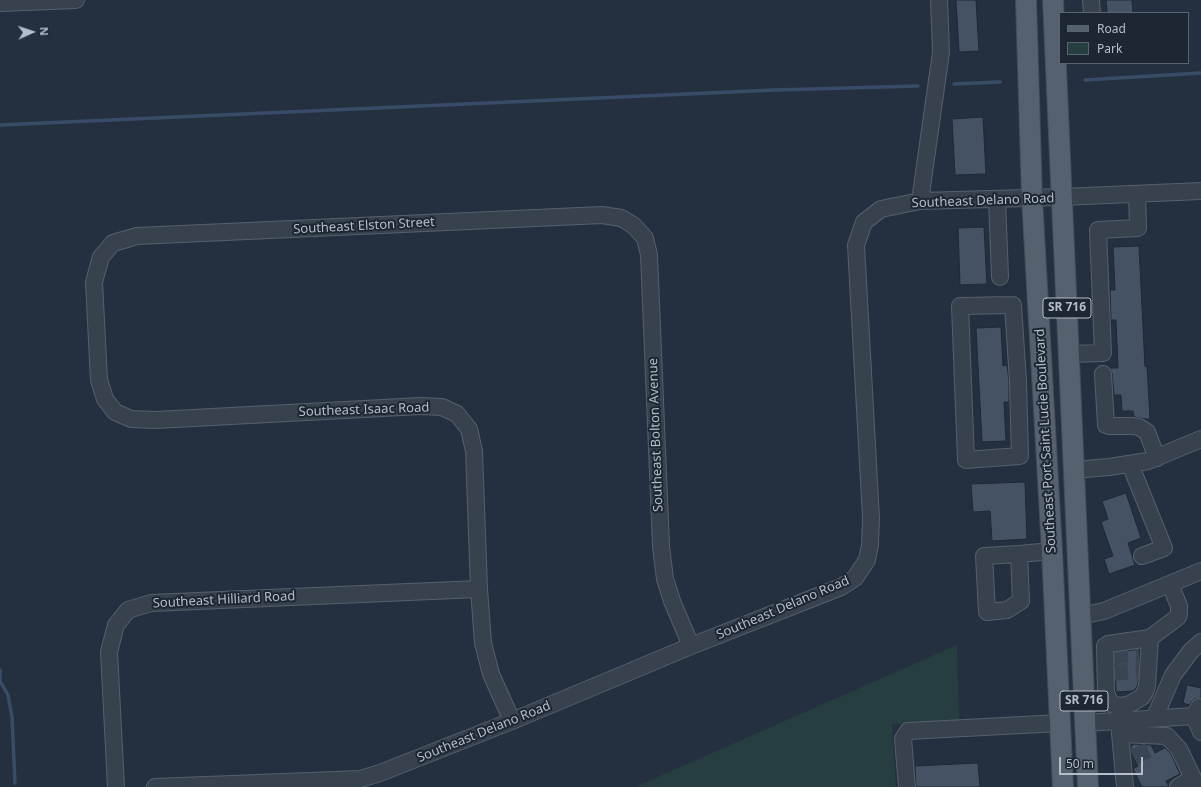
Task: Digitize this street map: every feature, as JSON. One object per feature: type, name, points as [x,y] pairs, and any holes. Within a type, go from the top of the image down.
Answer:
[{"type":"main road","name":"Southeast Port Saint Lucie Boulevard","points":[[1026,0],[1032,198],[1052,551],[1063,787]]},
{"type":"main road","name":"Southeast Port Saint Lucie Boulevard","points":[[1053,0],[1088,787]]},
{"type":"main road","points":[[1049,510],[1060,524],[1064,588],[1070,604],[1081,616]]},
{"type":"street","points":[[0,3],[66,0]]},
{"type":"street","points":[[920,201],[941,52],[939,0]]},
{"type":"street","points":[[1091,0],[1092,12]]},
{"type":"street","name":"Southeast Delano Road","points":[[155,787],[360,779],[380,773],[512,721],[691,646],[841,587],[855,578],[867,560],[870,545],[871,518],[856,245],[864,222],[881,209],[920,201],[1201,191]]},
{"type":"street","points":[[1069,354],[1103,353],[1098,230],[1138,228],[1137,194]]},
{"type":"street","points":[[997,199],[1000,277]]},
{"type":"street","name":"Southeast Elston Street","points":[[101,257],[113,243],[137,236],[602,215],[621,218],[633,225]]},
{"type":"street","name":"Southeast Bolton Avenue","points":[[633,225],[645,238],[649,255],[661,546],[665,579],[672,601],[691,646]]},
{"type":"street","name":"Southeast Isaac Road","points":[[101,257],[94,282],[99,380],[105,399],[115,412],[131,419],[155,420],[421,406],[442,407],[457,414],[469,430],[474,451],[479,589],[483,643],[491,674],[512,721]]},
{"type":"street","points":[[1018,381],[1013,305],[960,306],[966,460],[1020,456],[1018,381],[1022,373],[1042,380]]},
{"type":"street","points":[[1103,374],[1106,425],[1139,427],[1147,432],[1157,458]]},
{"type":"street","points":[[1074,470],[1148,462],[1201,439]]},
{"type":"street","points":[[1130,464],[1164,548],[1142,556]]},
{"type":"street","points":[[1019,554],[1052,551]]},
{"type":"street","points":[[1081,616],[1104,611],[1201,571]]},
{"type":"street","points":[[1123,735],[1114,705],[1108,699],[1106,693],[1108,644],[1150,638],[1178,617],[1179,606],[1170,584]]},
{"type":"street","name":"Southeast Hilliard Road","points":[[116,787],[110,652],[116,625],[128,610],[151,603],[479,589]]},
{"type":"street","points":[[1124,787],[1123,735],[1130,704],[1142,696],[1147,686],[1144,663],[1150,638]]},
{"type":"street","points":[[1154,719],[1173,675],[1191,650],[1201,642]]},
{"type":"street","points":[[1123,735],[1154,719],[1197,712],[1201,732]]},
{"type":"street","points":[[907,787],[903,739],[908,731],[1060,723]]},
{"type":"street","points":[[1085,723],[1123,735],[1166,736],[1179,749],[1195,783],[1178,787]]},
{"type":"street","points":[[1152,748],[1170,739]]},
{"type":"green space","points":[[957,645],[959,721],[892,724],[896,787],[635,787]]},
{"type":"building","points":[[956,0],[976,0],[979,51],[959,52]]},
{"type":"building","points":[[1106,0],[1132,0],[1133,12],[1107,12]]},
{"type":"building","points":[[983,117],[986,174],[955,175],[952,119]]},
{"type":"building","points":[[984,227],[987,284],[960,285],[958,228]]},
{"type":"building","points":[[1139,246],[1145,367],[1147,366],[1150,419],[1134,417],[1133,411],[1122,411],[1121,395],[1114,395],[1112,373],[1110,368],[1118,368],[1116,320],[1111,320],[1110,290],[1115,290],[1113,247]]},
{"type":"building","points":[[1001,327],[1003,366],[1007,365],[1009,381],[1009,402],[1004,402],[1006,441],[982,442],[976,328]]},
{"type":"building","points":[[1025,482],[1027,539],[992,541],[990,511],[973,512],[971,484]]},
{"type":"building","points":[[1126,493],[1141,538],[1128,543],[1135,565],[1109,574],[1104,559],[1113,556],[1101,522],[1108,519],[1102,501]]},
{"type":"building","points":[[1139,649],[1138,684],[1136,688],[1133,691],[1116,692],[1115,653]]},
{"type":"building","points":[[1187,685],[1201,688],[1201,698],[1194,699],[1189,705],[1183,703]]},
{"type":"building","points":[[1134,744],[1151,745],[1155,753],[1165,748],[1171,754],[1180,774],[1166,781],[1169,787],[1142,787],[1133,769],[1138,766],[1131,753],[1131,746]]},
{"type":"building","points":[[978,763],[980,787],[916,787],[915,766]]},
{"type":"waterway","points":[[1085,80],[1201,73]]},
{"type":"waterway","points":[[954,84],[1000,82]]},
{"type":"waterway","points":[[0,125],[775,90],[918,86]]},
{"type":"waterway","points":[[0,670],[0,681],[8,695],[12,717],[15,783]]},
{"type":"tunnel","points":[[1112,656],[1139,655]]},
{"type":"tunnel","points":[[1112,673],[1140,671]]},
{"type":"tunnel","points":[[1134,757],[1152,748]]}]
